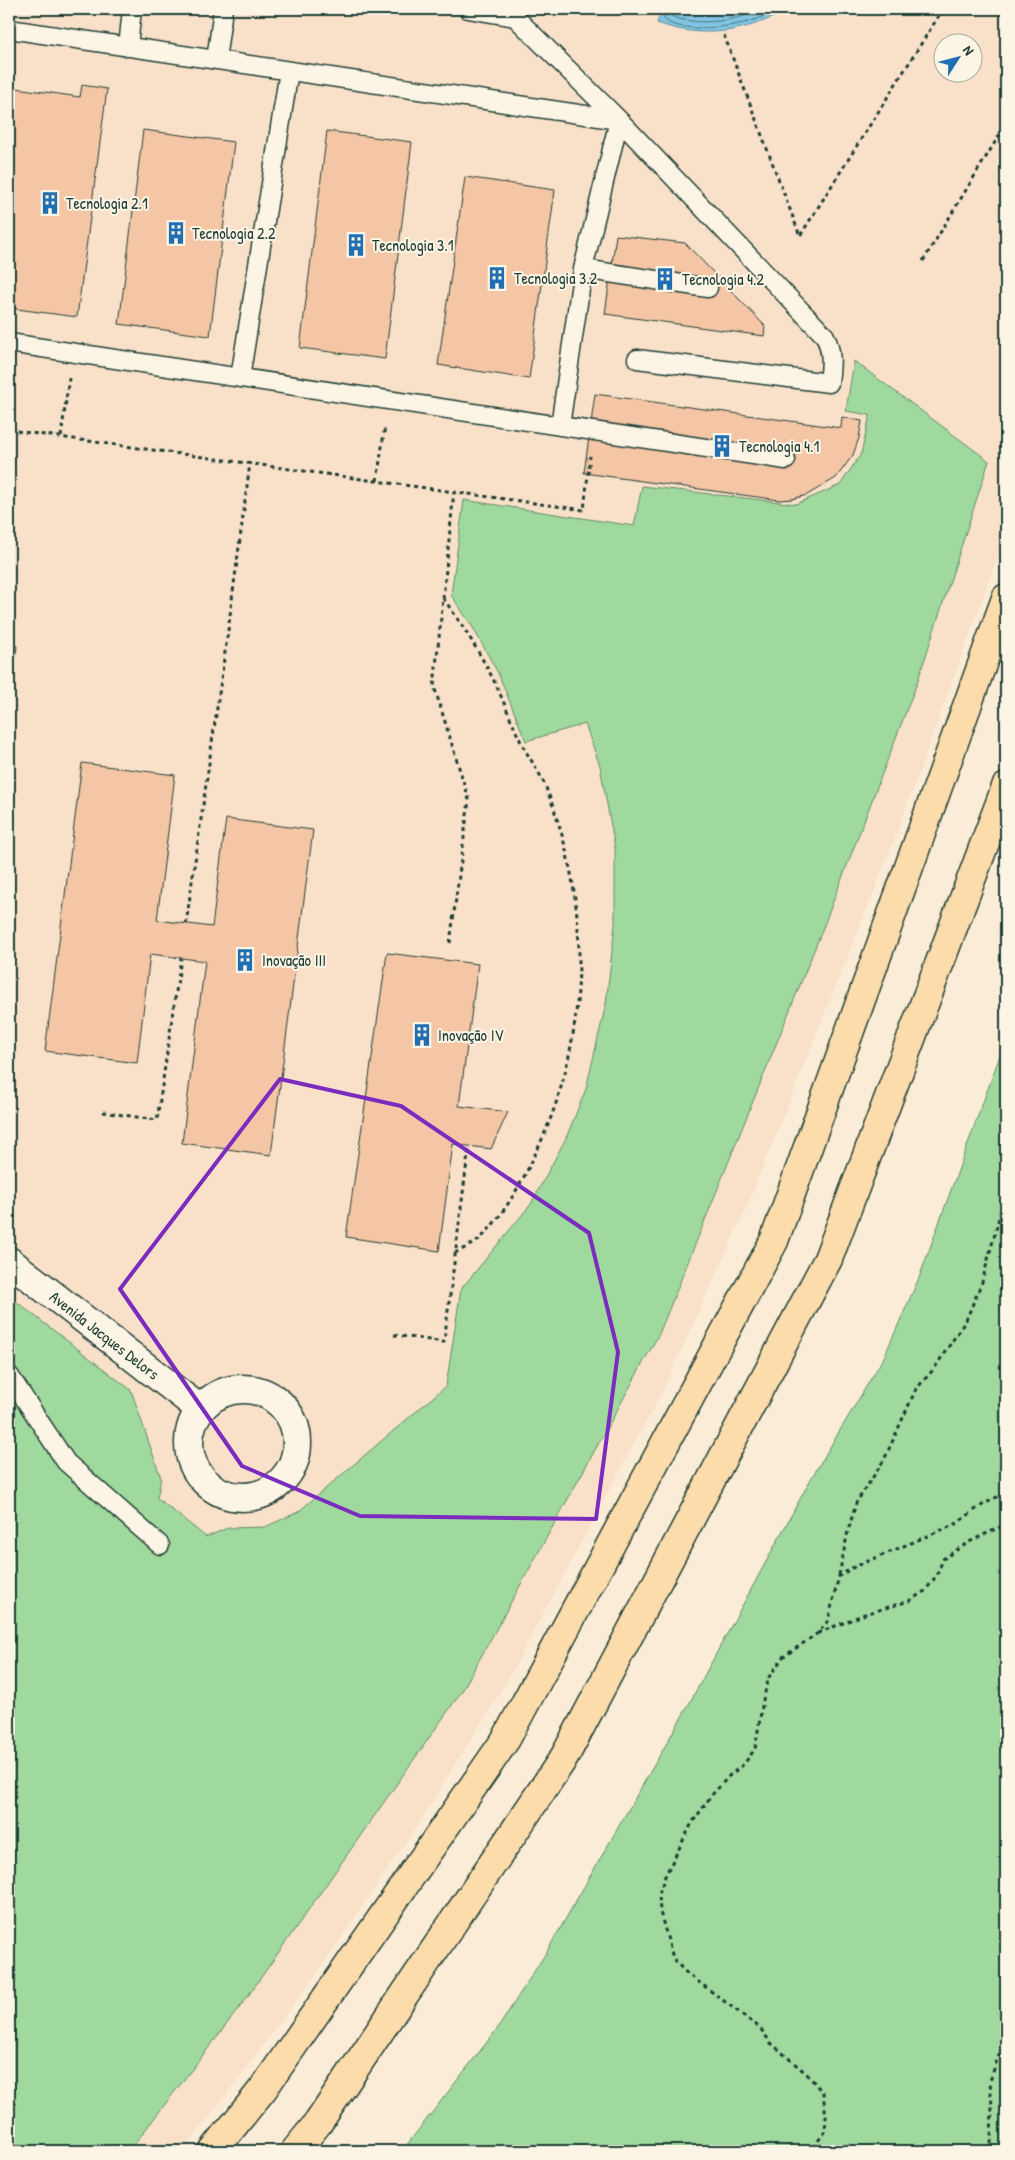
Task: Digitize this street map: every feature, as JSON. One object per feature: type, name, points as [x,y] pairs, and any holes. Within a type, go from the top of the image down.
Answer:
[{"type":"main road","points":[[213,2151],[263,2089],[506,1739],[774,1241],[1006,598]]},
{"type":"main road","points":[[295,2151],[318,2123],[565,1756],[828,1259],[1006,787]]},
{"type":"street","name":"Avenida Jacques Delors","points":[[9,1261],[200,1409]]},
{"type":"lane","points":[[128,47],[132,9]]},
{"type":"lane","points":[[216,60],[223,9]]},
{"type":"lane","points":[[468,9],[515,17],[619,120],[825,336],[830,347],[832,360],[829,383],[637,359]]},
{"type":"lane","points":[[9,29],[619,120]]},
{"type":"lane","points":[[240,378],[289,71]]},
{"type":"lane","points":[[560,426],[583,269],[619,120]]},
{"type":"lane","points":[[583,269],[708,288]]},
{"type":"lane","points":[[9,343],[786,460]]},
{"type":"lane","points":[[9,1375],[66,1462],[160,1545]]},
{"type":"path","points":[[724,35],[800,236],[943,9]]},
{"type":"path","points":[[923,261],[1006,124]]},
{"type":"path","points":[[61,437],[72,352]]},
{"type":"path","points":[[377,481],[388,400]]},
{"type":"path","points":[[9,430],[584,510],[588,472]]},
{"type":"path","points":[[186,924],[250,464]]},
{"type":"path","points":[[450,943],[469,800],[434,686],[454,491]]},
{"type":"path","points":[[443,598],[466,631],[491,675],[521,742],[543,783],[565,847],[576,900],[580,956],[576,1020],[552,1119],[511,1199],[480,1239],[455,1253]]},
{"type":"path","points":[[103,1112],[157,1120],[180,958]]},
{"type":"path","points":[[394,1335],[444,1342],[469,1146]]},
{"type":"path","points":[[818,1633],[828,1621],[856,1503],[884,1460],[916,1390],[934,1369],[966,1320],[982,1282],[1000,1214],[1006,1208]]},
{"type":"path","points":[[839,1576],[854,1567],[956,1524],[979,1507],[1006,1492]]},
{"type":"path","points":[[806,2151],[814,2146],[825,2132],[826,2117],[823,2093],[808,2075],[771,2042],[760,2028],[684,1971],[673,1958],[660,1912],[659,1894],[665,1876],[692,1823],[711,1796],[729,1776],[744,1764],[755,1748],[769,1677],[783,1657],[818,1633],[864,1614],[909,1601],[925,1591],[937,1575],[943,1559],[969,1542],[1006,1524]]},
{"type":"path","points":[[988,2151],[991,2143],[992,2105],[990,2081],[998,2056],[1006,2042]]},
{"type":"highlighted area","points":[[280,1079],[401,1106],[589,1233],[618,1352],[596,1519],[360,1516],[242,1466],[120,1289]]},
{"type":"shaded area","points":[[9,9],[1006,9],[1006,535],[891,849],[746,1209],[663,1390],[506,1683],[417,1826],[321,1968],[184,2151],[9,2151]]},
{"type":"green space","points":[[854,361],[989,461],[917,683],[821,933],[659,1334],[462,1691],[243,2003],[129,2151],[9,2151],[9,1296],[131,1390],[161,1478],[157,1498],[206,1537],[228,1528],[265,1527],[298,1512],[446,1386],[461,1289],[531,1204],[566,1138],[586,1089],[606,1004],[615,925],[615,848],[600,766],[585,724],[526,741],[498,673],[472,626],[451,595],[464,500],[634,526],[642,486],[796,504],[840,485],[861,454],[870,415],[846,411]]},
{"type":"green space","points":[[1006,1039],[1006,2151],[402,2151],[498,2028],[546,1953],[684,1713],[812,1477],[884,1357],[919,1278]]},
{"type":"water","points":[[662,9],[790,9],[774,17],[741,28],[708,32],[674,28],[657,23]]},
{"type":"building","name":"Tecnologia 2.1","points":[[82,85],[107,89],[77,317],[9,308],[9,87],[80,97]]},
{"type":"building","name":"Tecnologia 2.2","points":[[143,130],[234,142],[210,336],[119,324]]},
{"type":"building","name":"Tecnologia 3.1","points":[[327,131],[412,142],[385,359],[300,348]]},
{"type":"building","name":"Tecnologia 3.2","points":[[465,177],[555,190],[529,379],[438,365]]},
{"type":"building","name":"Tecnologia 4.2","points":[[616,235],[685,243],[765,326],[764,336],[605,314]]},
{"type":"building","name":"Tecnologia 4.1","points":[[595,394],[841,428],[842,417],[862,421],[853,455],[836,478],[807,495],[779,500],[584,473]]},
{"type":"building","points":[[9,645],[17,646],[9,709]]},
{"type":"building","name":"Inovação III","points":[[82,763],[175,775],[157,920],[212,927],[226,819],[313,830],[271,1155],[182,1143],[205,961],[150,954],[137,1063],[45,1051]]},
{"type":"building","name":"Inovação IV","points":[[387,953],[478,964],[459,1106],[508,1112],[491,1149],[453,1144],[439,1251],[346,1237]]},
{"type":"place","name":"Tecnologia 2.1","points":[[50,203]]},
{"type":"place","name":"Tecnologia 2.2","points":[[176,233]]},
{"type":"place","name":"Tecnologia 3.1","points":[[356,245]]},
{"type":"place","name":"Tecnologia 3.2","points":[[497,278]]},
{"type":"place","name":"Tecnologia 4.2","points":[[665,279]]},
{"type":"place","name":"Tecnologia 4.1","points":[[722,446]]},
{"type":"place","name":"Inovação III","points":[[245,960]]},
{"type":"place","name":"Inovação IV","points":[[422,1035]]}]
